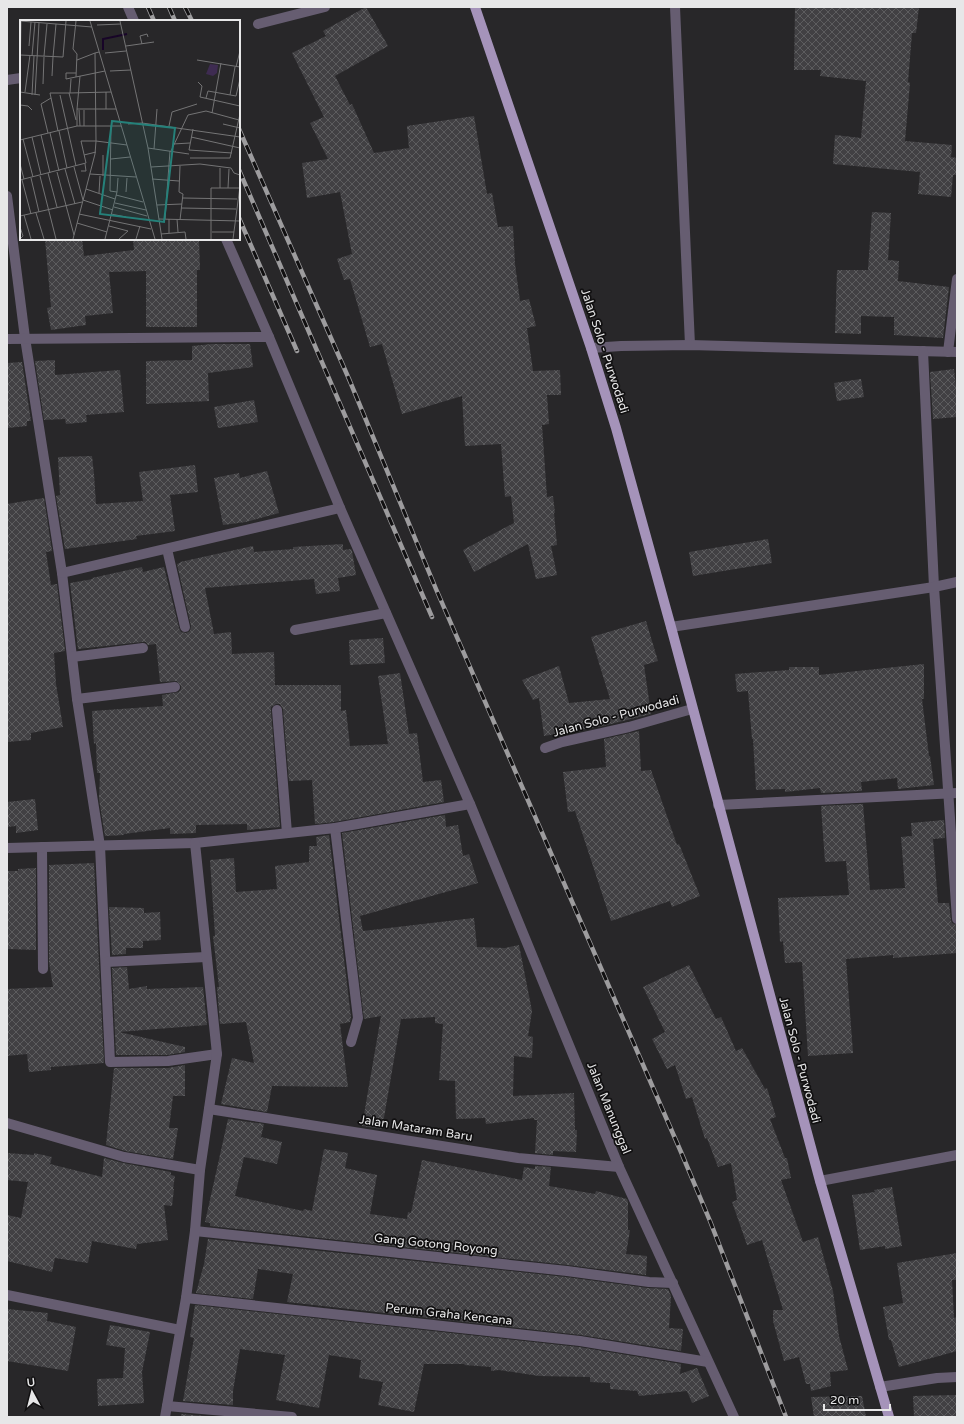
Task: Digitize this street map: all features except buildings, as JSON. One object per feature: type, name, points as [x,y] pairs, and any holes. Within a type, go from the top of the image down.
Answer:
[{"type":"main road","name":"Jalan Solo - Purwodadi","points":[[475,7],[591,348],[616,428],[820,1181],[888,1417]]},
{"type":"street","points":[[128,7],[134,20]]},
{"type":"street","points":[[258,24],[325,7]]},
{"type":"street","points":[[675,7],[690,345]]},
{"type":"street","points":[[7,80],[20,78]]},
{"type":"street","points":[[7,196],[25,338],[62,573],[77,699],[100,846],[110,1062],[168,1061],[217,1054]]},
{"type":"street","name":"Jalan Manunggal","points":[[226,240],[269,337],[340,508],[470,804],[620,1167],[734,1417]]},
{"type":"street","points":[[591,348],[690,345],[952,352],[957,279]]},
{"type":"street","points":[[7,339],[269,337]]},
{"type":"street","points":[[923,351],[934,587],[952,793],[957,919]]},
{"type":"street","points":[[62,573],[340,508]]},
{"type":"street","points":[[167,549],[186,626]]},
{"type":"street","points":[[671,627],[934,587],[957,582]]},
{"type":"street","points":[[295,630],[386,613]]},
{"type":"street","points":[[72,658],[143,648]]},
{"type":"street","points":[[77,699],[175,687]]},
{"type":"street","name":"Jalan Solo - Purwodadi","points":[[545,748],[562,742],[629,727],[692,709]]},
{"type":"street","points":[[277,710],[287,833]]},
{"type":"street","points":[[718,804],[952,793]]},
{"type":"street","points":[[7,848],[195,842],[335,828],[470,804]]},
{"type":"street","points":[[335,828],[358,1018],[351,1042]]},
{"type":"street","points":[[165,1417],[196,1231],[200,1170],[217,1054],[195,842]]},
{"type":"street","points":[[42,847],[43,969]]},
{"type":"street","points":[[106,962],[206,957]]},
{"type":"street","name":"Jalan Mataram Baru","points":[[209,1109],[518,1158],[620,1167]]},
{"type":"street","points":[[7,1123],[124,1158],[200,1170]]},
{"type":"street","points":[[820,1181],[957,1155]]},
{"type":"street","name":"Gang Gotong Royong","points":[[196,1231],[525,1266],[649,1282],[673,1283]]},
{"type":"street","points":[[7,1295],[180,1330]]},
{"type":"street","name":"Perum Graha Kencana","points":[[186,1298],[580,1341],[708,1362]]},
{"type":"street","points":[[880,1387],[938,1378],[957,1377]]},
{"type":"street","points":[[167,1406],[292,1417]]},
{"type":"railway","points":[[148,7],[154,20]]},
{"type":"railway","points":[[169,7],[175,20]]},
{"type":"railway","points":[[185,7],[192,20]]},
{"type":"railway","points":[[240,131],[349,379],[436,589],[681,1152],[710,1221],[786,1417]]},
{"type":"railway","points":[[240,172],[432,617]]},
{"type":"railway","points":[[240,220],[297,351]]}]
